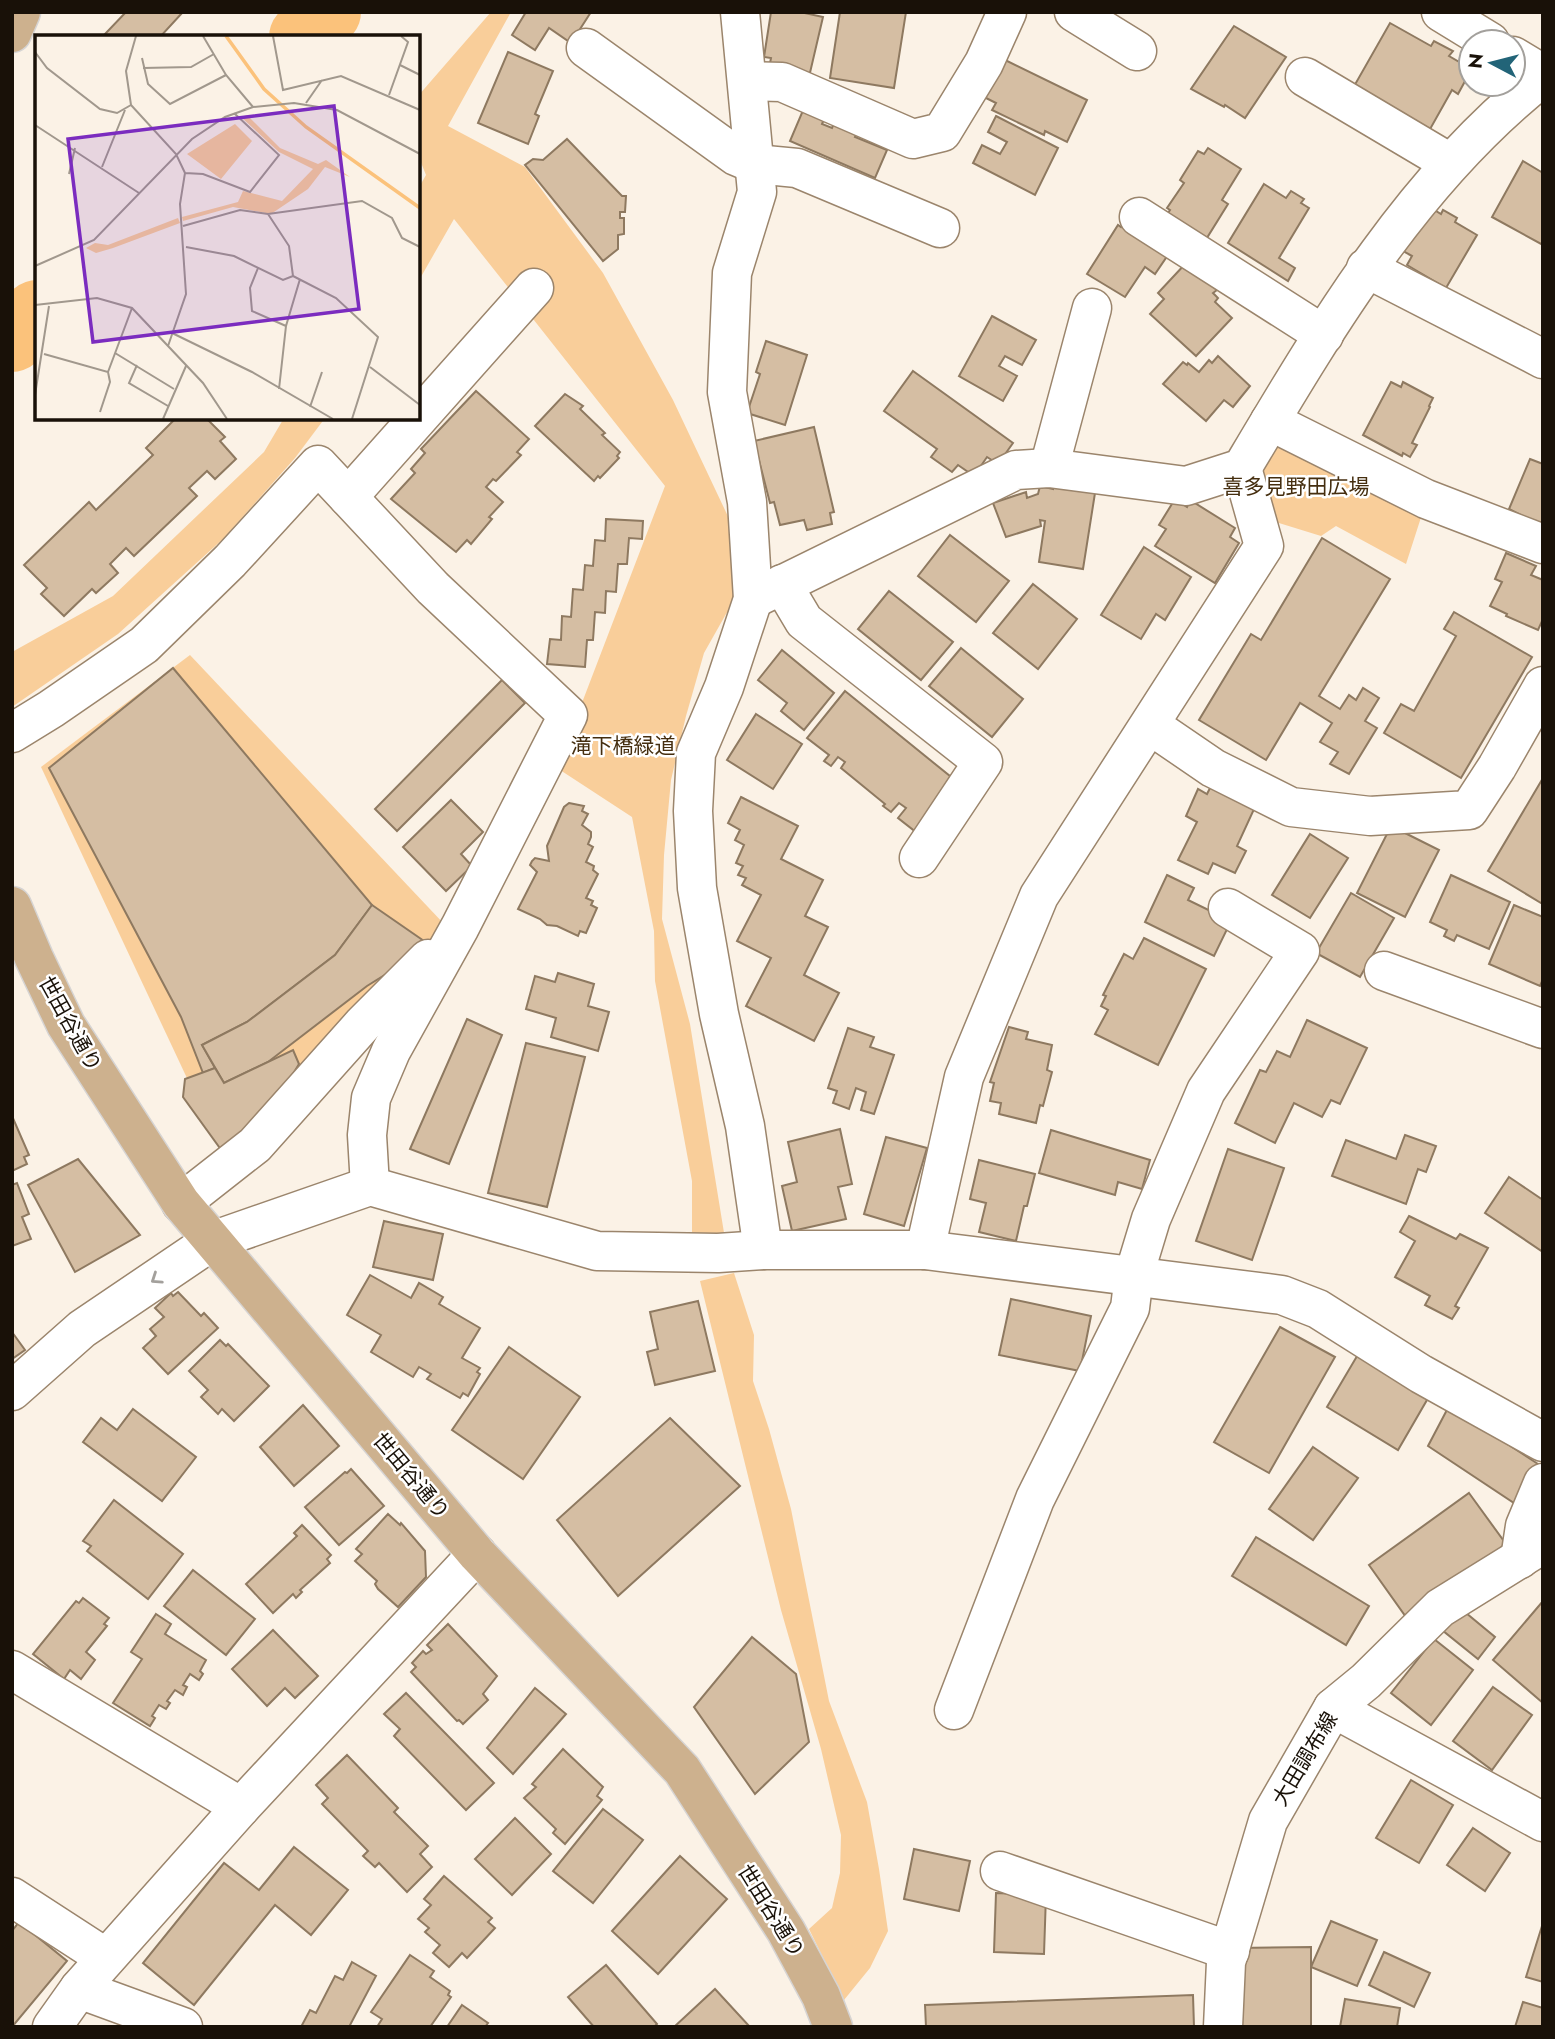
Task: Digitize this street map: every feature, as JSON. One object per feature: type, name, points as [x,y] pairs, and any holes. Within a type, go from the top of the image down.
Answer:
[{"type":"main road","points":[[12,33],[20,12]]},
{"type":"main road","name":"世田谷通り","points":[[12,906],[66,1025],[181,1203],[477,1554],[682,1770],[786,1931],[821,1996],[833,2027]]},
{"type":"street","points":[[740,12],[757,192],[732,273],[727,391],[767,592],[696,753],[693,811],[697,888],[719,1014],[745,1126],[763,1251]]},
{"type":"street","points":[[748,81],[782,82],[914,139],[942,132],[984,63],[1007,12]]},
{"type":"street","points":[[1074,12],[1137,51]]},
{"type":"street","points":[[1441,12],[1467,28]]},
{"type":"street","points":[[586,48],[736,156],[755,164],[797,168],[940,228]]},
{"type":"street","points":[[767,592],[1016,470],[1049,468],[1186,486],[1242,468],[1367,268],[1450,163],[1538,87],[1527,73]]},
{"type":"street","points":[[1305,76],[1450,163]]},
{"type":"street","points":[[1139,217],[1324,335]]},
{"type":"street","points":[[1367,268],[1543,359]]},
{"type":"street","points":[[420,417],[534,288]]},
{"type":"street","points":[[1049,468],[1092,308]]},
{"type":"street","points":[[348,498],[417,420]]},
{"type":"street","points":[[1270,421],[1426,499],[1543,544]]},
{"type":"street","points":[[12,733],[144,645],[230,561],[318,465],[433,588],[569,715],[460,926],[391,1051],[371,1098],[367,1135],[370,1186]]},
{"type":"street","points":[[925,1250],[964,1077],[1039,896],[1264,546],[1242,468]]},
{"type":"street","points":[[767,592],[983,762],[919,858]]},
{"type":"street","points":[[1150,725],[1213,768],[1291,807],[1370,816],[1469,810],[1543,686]]},
{"type":"street","points":[[954,1710],[1035,1499],[1130,1308],[1134,1275],[1150,1219],[1206,1091],[1300,951],[1228,908]]},
{"type":"street","points":[[181,1203],[255,1146],[363,1024],[460,926]]},
{"type":"street","points":[[1384,971],[1543,1029]]},
{"type":"street","points":[[12,1391],[82,1329],[212,1241],[370,1186],[597,1251],[718,1253],[925,1250],[1282,1295],[1318,1309],[1421,1374],[1543,1442]]},
{"type":"street","points":[[1531,1551],[1525,1527],[1543,1483]]},
{"type":"street","name":"大田調布線","points":[[1223,2027],[1226,1962],[1268,1821],[1333,1708],[1366,1681],[1440,1608],[1531,1551]]},
{"type":"street","points":[[52,2027],[79,1989],[106,1958],[477,1554]]},
{"type":"street","points":[[12,1670],[241,1808]]},
{"type":"street","points":[[1333,1708],[1543,1822]]},
{"type":"street","points":[[1000,1871],[1230,1951]]},
{"type":"street","points":[[12,1898],[106,1958]]},
{"type":"street","points":[[79,1989],[183,2027]]},
{"type":"green space","name":"滝下橋緑道","points":[[491,12],[511,12],[448,126],[525,167],[603,273],[673,400],[733,527],[751,579],[726,614],[704,653],[671,780],[664,855],[662,919],[690,1024],[726,1245],[692,1248],[692,1181],[655,981],[654,931],[632,817],[557,768],[665,486],[454,219],[420,278],[420,186],[426,175],[420,160],[420,94]]},
{"type":"green space","points":[[283,420],[324,420],[295,458],[223,539],[118,634],[12,707],[12,652],[113,596],[264,452]]},
{"type":"green space","name":"喜多見野田広場","points":[[1282,437],[1425,505],[1406,564],[1336,526],[1321,536],[1256,516],[1245,480]]},
{"type":"green space","points":[[190,655],[445,925],[224,1157],[41,767]]},
{"type":"green space","points":[[734,1273],[754,1335],[753,1381],[791,1509],[829,1701],[867,1802],[879,1869],[888,1931],[870,1968],[844,2000],[809,1929],[832,1908],[840,1873],[841,1835],[821,1749],[781,1610],[700,1281]]},
{"type":"building","points":[[126,12],[183,12],[162,35],[105,34]]},
{"type":"building","points":[[526,12],[591,12],[571,43],[549,28],[535,50],[512,35]]},
{"type":"building","points":[[771,12],[800,12],[823,17],[809,77],[770,63],[771,58],[764,57]]},
{"type":"building","points":[[840,12],[906,12],[894,88],[830,78]]},
{"type":"building","points":[[1390,23],[1431,46],[1434,41],[1453,51],[1449,56],[1457,61],[1457,93],[1452,90],[1429,131],[1353,88]]},
{"type":"building","points":[[1234,26],[1286,57],[1245,118],[1191,89]]},
{"type":"building","points":[[508,52],[553,71],[535,114],[539,116],[528,144],[478,123]]},
{"type":"building","points":[[997,56],[1087,100],[1067,142],[1045,131],[1044,135],[992,110],[996,103],[978,94]]},
{"type":"building","points":[[804,108],[825,117],[822,124],[832,128],[835,121],[858,131],[855,137],[887,150],[875,178],[790,141]]},
{"type":"building","points":[[996,116],[1058,148],[1035,195],[973,163],[982,145],[1000,154],[1007,142],[988,132]]},
{"type":"building","points":[[567,139],[622,196],[626,196],[625,212],[620,212],[620,218],[624,218],[624,234],[618,235],[618,249],[603,261],[525,165],[533,159],[543,160]]},
{"type":"building","points":[[1208,148],[1241,169],[1222,200],[1228,204],[1205,241],[1166,216],[1170,210],[1167,208],[1184,183],[1180,180],[1198,151],[1204,154]]},
{"type":"building","points":[[1523,161],[1543,173],[1543,245],[1492,217]]},
{"type":"building","points":[[1264,184],[1286,198],[1291,191],[1304,199],[1301,203],[1309,208],[1279,258],[1295,268],[1288,281],[1228,243]]},
{"type":"building","points":[[1428,206],[1441,214],[1443,210],[1457,218],[1455,222],[1477,235],[1446,288],[1407,265],[1412,256],[1401,250]]},
{"type":"building","points":[[1127,218],[1170,252],[1155,274],[1145,267],[1125,297],[1087,274],[1118,225],[1121,227]]},
{"type":"building","points":[[1187,262],[1217,290],[1213,293],[1218,298],[1215,302],[1232,318],[1196,356],[1150,314],[1164,299],[1158,293]]},
{"type":"building","points":[[992,316],[1036,340],[1022,365],[1005,356],[999,366],[1017,376],[1003,401],[959,376]]},
{"type":"building","points":[[766,341],[807,355],[785,425],[747,413],[760,374],[756,372]]},
{"type":"building","points":[[1218,356],[1250,386],[1233,407],[1224,400],[1206,421],[1163,384],[1183,362],[1199,372],[1209,360],[1212,363]]},
{"type":"building","points":[[913,371],[1013,443],[998,464],[987,457],[974,476],[958,465],[952,472],[931,457],[937,449],[884,411]]},
{"type":"building","points":[[1391,382],[1401,387],[1403,382],[1433,398],[1412,443],[1417,445],[1410,457],[1403,453],[1402,456],[1363,435]]},
{"type":"building","points":[[476,391],[529,439],[517,452],[521,455],[496,481],[493,479],[486,487],[503,502],[471,544],[467,540],[456,552],[391,499],[415,473],[411,469],[425,453],[421,449]]},
{"type":"building","points":[[565,394],[583,406],[580,409],[620,452],[617,456],[619,458],[594,481],[535,426]]},
{"type":"building","points":[[174,420],[208,420],[225,437],[220,441],[236,459],[215,479],[207,471],[189,488],[197,496],[134,556],[126,548],[110,564],[118,573],[96,593],[92,589],[64,616],[41,594],[47,588],[24,565],[89,502],[96,510],[153,455],[146,448]]},
{"type":"building","points":[[814,427],[834,512],[830,513],[832,524],[807,530],[804,520],[780,525],[774,502],[770,503],[754,441]]},
{"type":"building","points":[[1530,459],[1543,464],[1543,526],[1509,509]]},
{"type":"building","points":[[1053,485],[1095,493],[1083,569],[1039,562],[1045,521],[1040,520],[1041,526],[1006,537],[993,503],[1026,492],[1027,498],[1038,494],[1040,486],[1053,489]]},
{"type":"building","points":[[1175,499],[1187,507],[1190,500],[1235,528],[1230,537],[1239,543],[1215,583],[1155,546],[1166,529],[1159,525]]},
{"type":"building","points":[[606,519],[643,521],[642,539],[629,538],[627,564],[618,564],[616,592],[606,591],[605,613],[595,612],[593,640],[587,640],[585,667],[547,664],[550,639],[561,640],[562,616],[571,617],[573,589],[583,590],[585,565],[593,566],[595,540],[605,541]]},
{"type":"building","points":[[950,535],[1009,581],[976,622],[918,576]]},
{"type":"building","points":[[1322,538],[1390,579],[1319,696],[1340,709],[1349,695],[1356,700],[1363,688],[1379,698],[1365,721],[1377,728],[1349,774],[1330,764],[1338,752],[1320,742],[1332,723],[1300,703],[1266,760],[1199,720],[1251,634],[1261,640]]},
{"type":"building","points":[[1144,547],[1191,577],[1165,620],[1156,614],[1141,639],[1101,615]]},
{"type":"building","points":[[1506,553],[1536,566],[1531,575],[1543,580],[1543,619],[1538,630],[1490,606],[1502,582],[1495,579]]},
{"type":"building","points":[[1033,584],[1077,619],[1038,669],[993,633]]},
{"type":"building","points":[[889,591],[953,642],[921,680],[858,629]]},
{"type":"building","points":[[1454,612],[1532,657],[1461,778],[1384,733],[1401,704],[1414,711],[1456,636],[1444,629]]},
{"type":"building","points":[[961,648],[1023,699],[992,737],[929,686]]},
{"type":"building","points":[[782,650],[834,693],[804,730],[781,711],[787,703],[758,680]]},
{"type":"building","points":[[173,668],[372,905],[335,955],[247,1022],[202,1045],[215,1068],[203,1073],[181,1017],[49,768]]},
{"type":"building","points":[[502,680],[525,703],[397,831],[375,809]]},
{"type":"building","points":[[845,691],[961,785],[921,836],[898,818],[906,808],[899,803],[891,812],[841,768],[845,762],[838,757],[831,766],[824,761],[829,755],[807,738]]},
{"type":"building","points":[[756,714],[802,744],[773,789],[727,760]]},
{"type":"building","points":[[1543,778],[1543,901],[1541,903],[1488,871]]},
{"type":"building","points":[[1211,786],[1255,807],[1237,846],[1246,851],[1235,873],[1213,863],[1208,874],[1178,860],[1197,822],[1186,816],[1198,789],[1207,794]]},
{"type":"building","points":[[741,797],[798,826],[781,859],[823,880],[805,916],[828,927],[804,975],[839,993],[814,1041],[746,1006],[771,958],[737,941],[761,895],[742,885],[746,878],[738,875],[743,866],[736,863],[744,845],[735,840],[740,830],[728,823]]},
{"type":"building","points":[[451,800],[483,832],[461,854],[472,866],[446,891],[403,847]]},
{"type":"building","points":[[569,803],[584,806],[582,811],[588,814],[582,825],[591,832],[588,844],[593,847],[586,862],[594,866],[593,870],[598,874],[586,898],[593,901],[591,905],[597,908],[586,933],[580,931],[578,936],[557,926],[547,925],[518,909],[537,872],[530,865],[535,858],[549,861],[547,846],[564,807]]},
{"type":"building","points":[[1391,826],[1439,850],[1405,917],[1357,893]]},
{"type":"building","points":[[1310,834],[1348,858],[1310,918],[1272,895]]},
{"type":"building","points":[[1167,875],[1194,888],[1188,900],[1231,921],[1214,956],[1145,922]]},
{"type":"building","points":[[1451,875],[1510,902],[1489,949],[1457,935],[1454,941],[1444,936],[1447,930],[1430,922]]},
{"type":"building","points":[[1351,893],[1394,918],[1360,977],[1316,953]]},
{"type":"building","points":[[372,905],[424,941],[415,956],[367,986],[268,1062],[224,1083],[202,1045],[247,1022],[335,955]]},
{"type":"building","points":[[1514,905],[1543,917],[1543,979],[1540,986],[1489,964]]},
{"type":"building","points":[[1144,938],[1206,969],[1158,1065],[1095,1034],[1108,1010],[1101,1006],[1106,996],[1103,995],[1124,954],[1133,959]]},
{"type":"building","points":[[558,973],[594,984],[588,1006],[609,1012],[598,1051],[551,1037],[556,1018],[526,1009],[535,976],[555,982]]},
{"type":"building","points":[[467,1019],[502,1035],[449,1164],[410,1149]]},
{"type":"building","points":[[1307,1020],[1367,1048],[1340,1104],[1331,1100],[1322,1117],[1294,1103],[1275,1143],[1235,1123],[1260,1070],[1266,1072],[1277,1051],[1290,1057]]},
{"type":"building","points":[[1009,1027],[1028,1032],[1026,1039],[1052,1045],[1047,1070],[1052,1072],[1036,1123],[999,1114],[1001,1103],[990,1101],[994,1083],[990,1082]]},
{"type":"building","points":[[848,1028],[874,1037],[870,1047],[894,1055],[874,1114],[861,1110],[866,1092],[856,1088],[849,1109],[833,1103],[837,1091],[828,1088]]},
{"type":"building","points":[[526,1043],[585,1057],[547,1207],[488,1193]]},
{"type":"building","points":[[293,1050],[299,1064],[255,1137],[222,1151],[183,1097],[185,1079],[215,1068],[224,1083]]},
{"type":"building","points":[[12,1116],[29,1155],[24,1157],[27,1164],[12,1171]]},
{"type":"building","points":[[840,1129],[852,1184],[838,1187],[846,1219],[792,1231],[782,1186],[797,1182],[788,1142]]},
{"type":"building","points":[[1051,1130],[1150,1160],[1142,1189],[1118,1182],[1115,1195],[1039,1173]]},
{"type":"building","points":[[1405,1135],[1436,1146],[1426,1172],[1418,1169],[1406,1204],[1332,1176],[1346,1140],[1396,1159]]},
{"type":"building","points":[[886,1137],[927,1148],[904,1226],[864,1214]]},
{"type":"building","points":[[1228,1149],[1284,1168],[1252,1260],[1196,1241]]},
{"type":"building","points":[[78,1159],[140,1235],[75,1272],[28,1185]]},
{"type":"building","points":[[979,1160],[1035,1174],[1016,1241],[979,1232],[986,1203],[970,1199]]},
{"type":"building","points":[[1509,1177],[1543,1200],[1543,1252],[1485,1213]]},
{"type":"building","points":[[17,1183],[29,1214],[22,1217],[31,1239],[12,1246],[12,1185]]},
{"type":"building","points":[[1409,1216],[1456,1239],[1460,1234],[1488,1248],[1455,1306],[1459,1308],[1452,1319],[1425,1305],[1430,1296],[1395,1277],[1415,1241],[1400,1232]]},
{"type":"building","points":[[384,1221],[443,1234],[433,1280],[373,1267]]},
{"type":"building","points":[[370,1275],[411,1298],[419,1283],[443,1297],[439,1304],[480,1328],[462,1358],[480,1368],[477,1372],[480,1374],[468,1396],[463,1393],[460,1398],[427,1379],[431,1374],[419,1367],[413,1377],[371,1352],[381,1335],[347,1315]]},
{"type":"building","points":[[178,1292],[201,1316],[204,1313],[218,1328],[168,1374],[143,1348],[156,1336],[150,1329],[164,1317],[155,1308],[171,1293],[173,1296]]},
{"type":"building","points":[[1011,1299],[1091,1316],[1080,1371],[999,1355]]},
{"type":"building","points":[[698,1301],[715,1371],[655,1385],[647,1352],[658,1349],[650,1312]]},
{"type":"building","points":[[1280,1327],[1335,1357],[1269,1473],[1214,1442]]},
{"type":"building","points":[[12,1332],[25,1350],[12,1359]]},
{"type":"building","points":[[220,1340],[226,1346],[228,1344],[269,1386],[234,1421],[222,1409],[218,1414],[201,1397],[208,1390],[189,1371]]},
{"type":"building","points":[[509,1347],[580,1397],[523,1479],[452,1430]]},
{"type":"building","points":[[1360,1351],[1431,1393],[1398,1450],[1327,1407]]},
{"type":"building","points":[[303,1405],[339,1446],[294,1486],[260,1447]]},
{"type":"building","points":[[1449,1406],[1538,1464],[1517,1505],[1428,1446]]},
{"type":"building","points":[[133,1409],[196,1457],[162,1501],[83,1442],[101,1418],[117,1430]]},
{"type":"building","points":[[670,1418],[740,1486],[618,1596],[557,1520]]},
{"type":"building","points":[[1313,1447],[1358,1478],[1313,1540],[1269,1509]]},
{"type":"building","points":[[351,1469],[384,1506],[339,1545],[305,1507]]},
{"type":"building","points":[[1469,1493],[1506,1544],[1406,1617],[1369,1565]]},
{"type":"building","points":[[114,1500],[183,1554],[148,1599],[87,1551],[91,1546],[83,1541]]},
{"type":"building","points":[[388,1514],[400,1525],[401,1523],[425,1551],[426,1577],[398,1607],[378,1589],[375,1584],[377,1581],[355,1561],[362,1554],[356,1549]]},
{"type":"building","points":[[302,1525],[331,1555],[327,1559],[330,1563],[300,1590],[302,1592],[296,1598],[293,1594],[273,1613],[246,1584],[297,1536],[294,1533]]},
{"type":"building","points":[[1256,1537],[1369,1606],[1346,1645],[1232,1576]]},
{"type":"building","points":[[193,1570],[255,1619],[226,1655],[164,1606]]},
{"type":"building","points":[[83,1598],[109,1618],[104,1624],[107,1626],[86,1652],[95,1660],[81,1679],[70,1670],[64,1679],[33,1654],[76,1601],[79,1603]]},
{"type":"building","points":[[1543,1601],[1543,1703],[1493,1660]]},
{"type":"building","points":[[1460,1608],[1495,1637],[1478,1659],[1442,1630]]},
{"type":"building","points":[[156,1614],[171,1624],[165,1634],[206,1660],[199,1680],[190,1674],[183,1685],[187,1687],[183,1695],[175,1690],[167,1701],[170,1703],[166,1709],[159,1705],[152,1716],[155,1718],[150,1726],[113,1703],[142,1659],[131,1652]]},
{"type":"building","points":[[448,1624],[497,1676],[483,1694],[488,1700],[463,1724],[457,1721],[411,1672],[416,1667],[412,1663],[423,1651],[426,1654],[432,1650],[427,1645]]},
{"type":"building","points":[[273,1630],[318,1676],[295,1698],[285,1688],[267,1706],[232,1669]]},
{"type":"building","points":[[752,1637],[796,1674],[809,1742],[755,1794],[694,1707]]},
{"type":"building","points":[[1434,1639],[1473,1670],[1431,1725],[1391,1693]]},
{"type":"building","points":[[1493,1687],[1532,1715],[1492,1770],[1453,1741]]},
{"type":"building","points":[[535,1688],[566,1714],[513,1774],[487,1748]]},
{"type":"building","points":[[406,1693],[494,1783],[466,1810],[394,1736],[400,1729],[384,1714]]},
{"type":"building","points":[[563,1749],[603,1787],[597,1796],[602,1800],[565,1844],[553,1833],[556,1829],[524,1798],[536,1787],[532,1784]]},
{"type":"building","points":[[347,1755],[398,1808],[394,1812],[428,1846],[420,1854],[432,1867],[407,1892],[379,1863],[375,1867],[363,1856],[368,1851],[322,1804],[328,1798],[316,1785]]},
{"type":"building","points":[[1411,1780],[1453,1805],[1419,1863],[1376,1838]]},
{"type":"building","points":[[603,1809],[643,1840],[593,1903],[553,1871]]},
{"type":"building","points":[[515,1818],[551,1854],[512,1895],[475,1859]]},
{"type":"building","points":[[1473,1828],[1510,1853],[1485,1891],[1447,1865]]},
{"type":"building","points":[[294,1847],[348,1890],[311,1935],[275,1905],[194,2005],[143,1963],[224,1863],[259,1890]]},
{"type":"building","points":[[914,1849],[970,1861],[959,1911],[904,1899]]},
{"type":"building","points":[[680,1856],[727,1899],[658,1974],[612,1931]]},
{"type":"building","points":[[444,1876],[492,1918],[488,1922],[495,1928],[467,1958],[462,1953],[449,1967],[433,1953],[440,1945],[425,1932],[429,1928],[418,1919],[431,1905],[424,1899]]},
{"type":"building","points":[[996,1893],[1046,1895],[1044,1954],[994,1952]]},
{"type":"building","points":[[1331,1921],[1377,1940],[1357,1986],[1311,1967]]},
{"type":"building","points":[[19,1922],[67,1961],[12,2027],[12,1931]]},
{"type":"building","points":[[1543,1926],[1543,1982],[1526,1977]]},
{"type":"building","points":[[1311,1947],[1311,2027],[1237,2027],[1236,1948]]},
{"type":"building","points":[[1384,1952],[1430,1973],[1414,2007],[1369,1985]]},
{"type":"building","points":[[410,1955],[434,1971],[430,1977],[450,1991],[448,1995],[451,1997],[430,2027],[377,2027],[382,2019],[371,2012]]},
{"type":"building","points":[[352,1962],[376,1976],[349,2027],[301,2027],[310,2010],[316,2013],[335,1976],[343,1980]]},
{"type":"building","points":[[606,1965],[657,2024],[654,2027],[594,2027],[568,1997]]},
{"type":"building","points":[[715,1989],[750,2027],[674,2027]]},
{"type":"building","points":[[1193,1995],[1194,2027],[926,2027],[925,2005]]},
{"type":"building","points":[[1345,1999],[1400,2008],[1397,2027],[1340,2027]]},
{"type":"building","points":[[1523,2002],[1543,2008],[1543,2027],[1515,2027]]},
{"type":"building","points":[[462,2005],[488,2023],[485,2027],[447,2027]]},
{"type":"waterway","points":[[306,35],[326,12]]},
{"type":"waterway","points":[[12,337],[35,317]]}]
